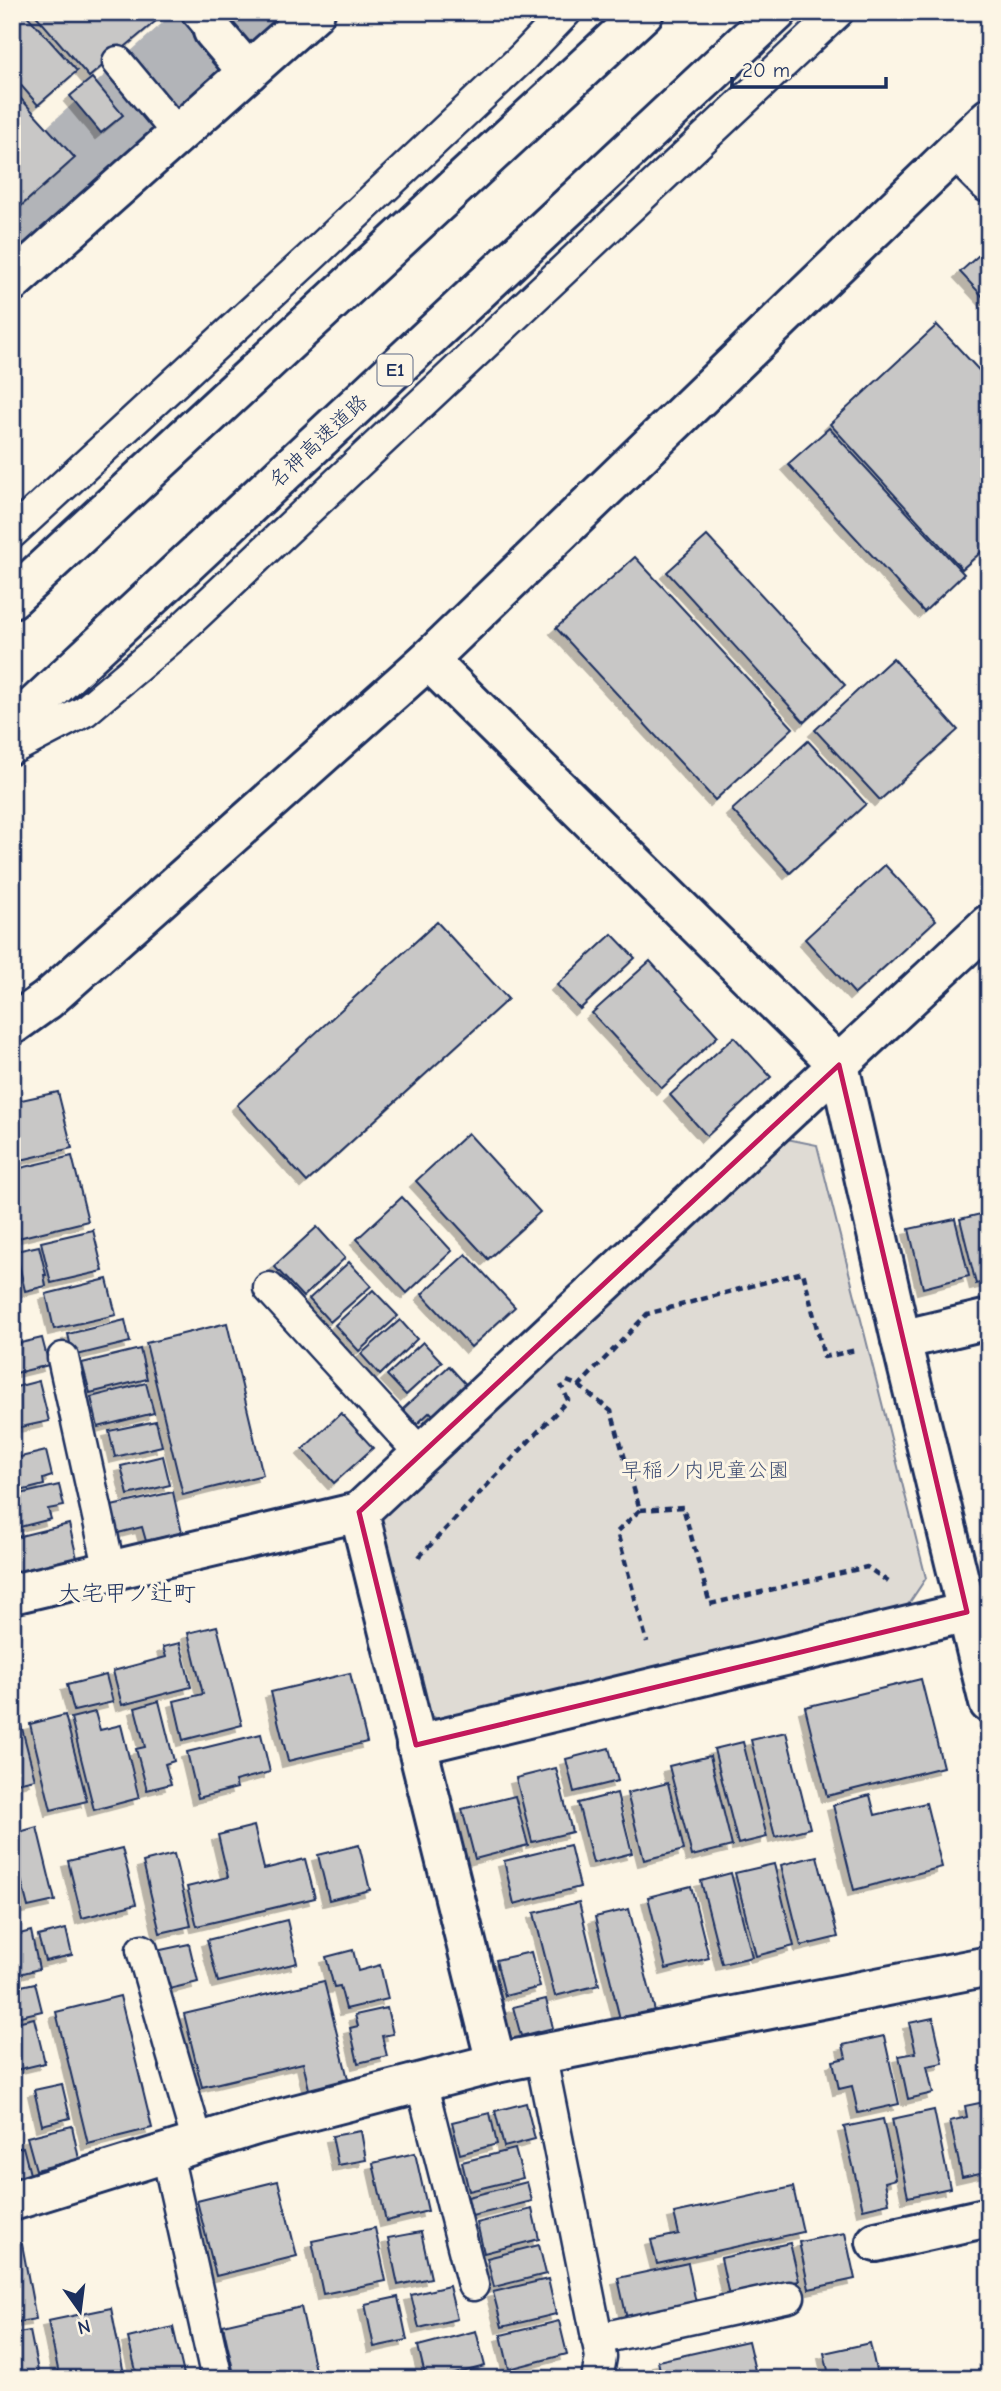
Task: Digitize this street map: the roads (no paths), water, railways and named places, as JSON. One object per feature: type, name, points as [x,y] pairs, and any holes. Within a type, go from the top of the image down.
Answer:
[{"type":"main road","points":[[12,282],[220,40],[315,12]]},
{"type":"main road","points":[[12,598],[643,12]]},
{"type":"main road","name":"名神高速道路","points":[[12,727],[777,12]]},
{"type":"main road","points":[[12,1025],[47,1000],[428,660],[989,118]]},
{"type":"main road","points":[[956,150],[989,183]]},
{"type":"main road","points":[[428,660],[839,1065],[901,1340],[989,1703]]},
{"type":"main road","points":[[12,1594],[359,1512],[989,924]]},
{"type":"main road","points":[[901,1340],[989,1319]]},
{"type":"main road","points":[[359,1512],[496,2063]]},
{"type":"main road","points":[[416,1745],[967,1612]]},
{"type":"main road","points":[[12,2201],[256,2125],[496,2063],[989,1966]]},
{"type":"main road","points":[[876,2242],[989,2217]]},
{"type":"lane","points":[[12,533],[292,275],[522,58],[566,12]]},
{"type":"lane","points":[[12,749],[85,710],[175,635],[838,12]]},
{"type":"lane","points":[[118,62],[159,112]]},
{"type":"lane","points":[[269,1288],[421,1454]]},
{"type":"lane","points":[[63,1358],[110,1571]]},
{"type":"lane","points":[[142,1950],[182,2148],[217,2379]]},
{"type":"lane","points":[[540,2053],[601,2357],[597,2379]]},
{"type":"lane","points":[[421,2082],[473,2285]]},
{"type":"lane","points":[[597,2339],[789,2297]]},
{"type":"waterway","points":[[12,221],[244,12]]},
{"type":"district","name":"大宅甲ノ辻町","points":[[127,1593]]},
{"type":"park label","name":"早稲ノ内児童公園","points":[[705,1470]]}]
